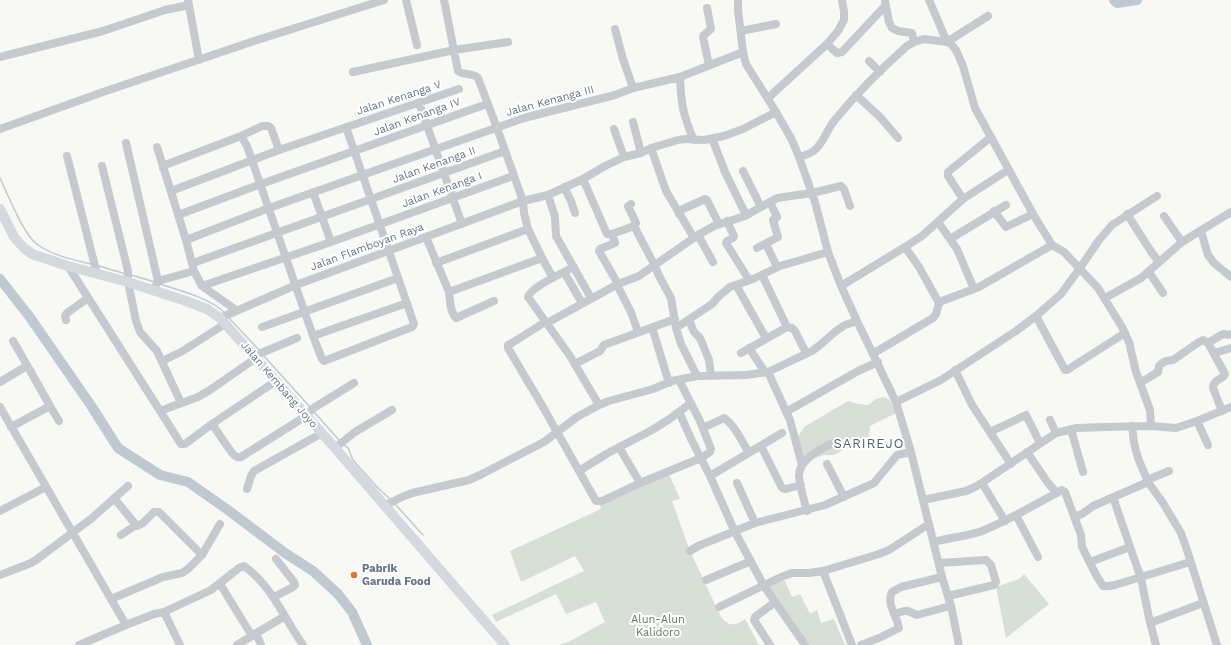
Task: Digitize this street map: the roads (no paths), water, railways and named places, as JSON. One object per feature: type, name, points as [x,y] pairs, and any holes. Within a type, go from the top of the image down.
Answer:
[{"type":"main road","name":"Jalan Kembang Joyo","points":[[0,209],[14,237],[32,254],[68,266],[128,282],[207,308],[223,321],[505,645]]},
{"type":"street","points":[[0,129],[262,38],[384,0]]},
{"type":"street","points":[[406,0],[417,45]]},
{"type":"street","points":[[444,0],[458,71],[461,73],[469,73],[478,78],[523,201],[528,229],[553,278]]},
{"type":"street","points":[[738,0],[744,58],[792,140],[800,157],[821,222],[828,252],[841,286],[896,402],[911,452],[959,645]]},
{"type":"street","points":[[768,98],[827,44],[838,31],[844,20],[842,0]]},
{"type":"street","points":[[929,0],[947,42],[960,56],[975,108],[1033,214],[1052,245],[1064,252],[1098,288],[1125,333],[1129,342],[1136,372],[1150,410],[1152,420],[1151,426]]},
{"type":"street","points":[[0,57],[103,31],[188,2],[198,60]]},
{"type":"street","points":[[827,44],[837,53],[842,52],[885,2]]},
{"type":"street","points":[[885,2],[889,22],[892,28],[898,31],[911,32],[914,42]]},
{"type":"street","points":[[707,8],[711,29],[704,34],[703,37],[709,65]]},
{"type":"street","points":[[800,157],[816,150],[833,122],[856,95],[903,50],[914,42],[924,39],[947,42],[988,16]]},
{"type":"street","points":[[741,31],[776,24]]},
{"type":"street","points":[[615,29],[633,88]]},
{"type":"street","points":[[353,72],[454,50],[508,42]]},
{"type":"street","name":"Jalan Kenanga III","points":[[186,240],[313,192],[524,118],[614,95],[633,88],[680,77],[743,52]]},
{"type":"street","points":[[869,61],[880,72]]},
{"type":"street","points":[[680,77],[684,115],[694,140]]},
{"type":"street","name":"Jalan Kenanga V","points":[[171,191],[278,150],[460,89]]},
{"type":"street","points":[[856,95],[880,117],[898,138]]},
{"type":"street","points":[[419,103],[462,224]]},
{"type":"street","name":"Jalan Kenanga IV","points":[[178,215],[487,104]]},
{"type":"street","name":"Jalan Flamboyan Raya","points":[[162,362],[182,352],[236,310],[296,285],[523,201],[548,195],[583,179],[624,157],[641,153],[651,148],[678,140],[704,140],[733,134],[776,112]]},
{"type":"street","points":[[633,122],[641,153]]},
{"type":"street","points":[[163,168],[165,165],[241,136],[262,126],[268,126],[271,128],[278,150]]},
{"type":"street","points":[[241,136],[247,146],[304,311],[324,361],[412,328],[414,324],[346,127]]},
{"type":"street","points":[[614,129],[624,157]]},
{"type":"street","points":[[963,199],[948,176],[948,172],[991,137]]},
{"type":"street","points":[[712,138],[725,172],[746,215]]},
{"type":"street","points":[[126,143],[158,281],[153,291]]},
{"type":"street","points":[[157,147],[193,267],[202,286],[236,310]]},
{"type":"street","points":[[651,148],[666,191],[679,214],[713,262]]},
{"type":"street","name":"Jalan Kenanga II","points":[[158,281],[277,232],[505,151]]},
{"type":"street","points":[[67,156],[97,274]]},
{"type":"street","points":[[102,166],[128,270],[128,282],[136,321],[140,332],[157,350],[181,403]]},
{"type":"street","points":[[841,286],[926,233],[963,199],[1008,170]]},
{"type":"street","points":[[743,171],[761,207]]},
{"type":"street","name":"Jalan Kenanga I","points":[[202,286],[331,242],[513,176]]},
{"type":"street","points":[[583,179],[607,234],[612,234],[634,225]]},
{"type":"street","points":[[564,187],[571,200],[575,213]]},
{"type":"street","points":[[679,380],[702,428],[710,452],[700,458],[640,483],[602,501],[596,501],[508,347],[546,322],[617,285],[639,276],[696,237],[723,223],[740,218],[782,197],[842,187],[850,206]]},
{"type":"street","points":[[313,192],[331,242]]},
{"type":"street","points":[[548,195],[555,218],[556,236],[591,298]]},
{"type":"street","points":[[896,402],[941,380],[1036,316],[1058,298],[1108,229],[1127,214],[1157,196]]},
{"type":"street","points":[[679,214],[683,209],[705,199],[707,200],[734,236],[726,243],[749,280]]},
{"type":"street","points":[[757,248],[778,237],[773,221],[777,217],[770,202]]},
{"type":"street","points":[[631,204],[628,206],[636,223],[634,225],[671,298],[676,328],[681,344],[697,376]]},
{"type":"street","points":[[950,239],[1006,204]]},
{"type":"street","points":[[994,212],[1006,226],[1033,214]]},
{"type":"street","points":[[1105,298],[1135,282],[1149,272],[1182,242],[1231,212]]},
{"type":"street","points":[[1127,214],[1159,262]]},
{"type":"street","points":[[1164,216],[1182,242]]},
{"type":"street","points":[[938,222],[959,254],[974,289]]},
{"type":"street","points":[[436,263],[528,229]]},
{"type":"street","points":[[1201,231],[1208,255],[1214,263],[1231,277]]},
{"type":"street","points":[[612,234],[615,242],[600,249],[599,251],[631,312],[638,332]]},
{"type":"street","points":[[426,237],[449,292],[450,304],[456,318],[494,301]]},
{"type":"street","points":[[766,244],[777,267]]},
{"type":"street","points":[[938,303],[974,289],[1052,245]]},
{"type":"street","points":[[874,353],[933,318],[936,314],[938,303],[919,267],[905,247]]},
{"type":"street","points":[[676,328],[712,304],[724,291],[736,285],[762,275],[777,267],[828,252]]},
{"type":"street","points":[[449,292],[542,258]]},
{"type":"street","points":[[68,266],[181,444],[185,444],[276,381]]},
{"type":"street","points":[[574,267],[553,278],[528,295],[575,364],[599,405]]},
{"type":"street","points":[[564,272],[582,303]]},
{"type":"street","points":[[1149,272],[1163,293]]},
{"type":"street","points":[[762,275],[787,327]]},
{"type":"street","points":[[262,327],[398,278]]},
{"type":"street","points":[[736,285],[766,338]]},
{"type":"street","points":[[66,320],[65,316],[67,313],[88,298]]},
{"type":"street","points":[[313,336],[407,304]]},
{"type":"street","points":[[1036,316],[1063,368],[1066,370],[1125,333]]},
{"type":"street","points":[[575,364],[600,351],[604,345],[675,318]]},
{"type":"street","points":[[689,320],[694,332],[700,338],[709,360],[711,375]]},
{"type":"street","points":[[384,506],[412,493],[469,480],[482,474],[544,442],[577,417],[609,401],[697,376],[746,375],[766,372],[806,354],[845,325],[856,320]]},
{"type":"street","points":[[652,327],[669,383]]},
{"type":"street","points":[[741,353],[787,327],[792,328],[795,332],[806,354]]},
{"type":"street","points":[[1208,343],[1222,334],[1231,334]]},
{"type":"street","points":[[160,410],[198,397],[255,357],[297,338]]},
{"type":"street","points":[[1140,383],[1158,372],[1159,366],[1164,362],[1173,360],[1203,340],[1208,343],[1225,374],[1213,385],[1222,411]]},
{"type":"street","points":[[13,341],[59,421]]},
{"type":"street","points":[[749,348],[766,372],[790,420],[802,465]]},
{"type":"street","points":[[1214,353],[1231,348]]},
{"type":"street","points":[[786,412],[858,371],[878,362]]},
{"type":"street","points":[[0,382],[25,368],[27,365]]},
{"type":"street","points":[[955,370],[972,405],[1011,464]]},
{"type":"street","points":[[212,424],[232,453],[238,458],[306,416],[312,409],[354,384]]},
{"type":"street","points":[[579,471],[619,447],[652,430],[691,403]]},
{"type":"street","points":[[12,427],[50,406]]},
{"type":"street","points":[[923,500],[966,491],[982,483],[1056,433],[1084,427],[1151,426],[1176,428],[1231,407]]},
{"type":"street","points":[[0,408],[126,625]]},
{"type":"street","points":[[335,448],[355,432],[392,410]]},
{"type":"street","points":[[679,412],[735,532],[764,586],[805,645]]},
{"type":"street","points":[[990,432],[1026,415],[1040,443]]},
{"type":"street","points":[[702,428],[724,418],[732,424],[749,453]]},
{"type":"street","points":[[1050,420],[1056,433]]},
{"type":"street","points":[[1197,421],[1208,445]]},
{"type":"street","points":[[1132,426],[1138,458],[1148,481],[1181,533],[1217,645]]},
{"type":"street","points":[[1071,429],[1083,472]]},
{"type":"street","points":[[247,489],[254,471],[322,433]]},
{"type":"street","points":[[710,476],[782,433]]},
{"type":"street","points":[[807,511],[799,476],[802,465],[808,458],[837,441]]},
{"type":"street","points":[[761,446],[782,488],[786,489],[801,485]]},
{"type":"street","points":[[619,447],[640,483]]},
{"type":"street","points":[[690,551],[698,546],[755,523],[807,511],[844,497],[874,483],[897,455],[911,452]]},
{"type":"street","points":[[1027,452],[1048,483],[1057,493]]},
{"type":"street","points":[[827,464],[844,497]]},
{"type":"street","points":[[1074,517],[1082,514],[1089,508],[1169,471]]},
{"type":"street","points":[[737,483],[755,523]]},
{"type":"street","points":[[982,483],[1005,520]]},
{"type":"street","points":[[0,575],[31,563],[92,518],[128,486]]},
{"type":"street","points":[[0,511],[46,487]]},
{"type":"street","points":[[934,542],[945,538],[973,534],[1027,510],[1062,490],[1065,492],[1081,535],[1082,547],[1101,584],[1105,586],[1115,585],[1190,562]]},
{"type":"street","points":[[1113,497],[1141,578],[1156,645]]},
{"type":"street","points":[[114,498],[136,525]]},
{"type":"street","points":[[121,535],[136,525],[140,525],[154,512],[158,512],[202,555]]},
{"type":"street","points":[[1016,515],[1038,557]]},
{"type":"street","points":[[111,599],[163,576],[182,573],[188,569],[202,555],[220,524]]},
{"type":"street","points":[[718,607],[792,573],[823,571],[885,552],[929,524]]},
{"type":"street","points":[[1090,562],[1130,547]]},
{"type":"street","points":[[274,598],[295,585],[276,559]]},
{"type":"street","points":[[939,563],[986,560],[990,565],[996,582],[994,585],[948,596]]},
{"type":"street","points":[[706,580],[751,561]]},
{"type":"street","points":[[79,645],[154,614],[164,612],[211,590],[244,566],[263,582],[303,645]]},
{"type":"street","points":[[823,571],[852,645]]},
{"type":"street","points":[[860,645],[878,642],[899,628],[890,599],[892,592],[911,584],[942,577]]},
{"type":"street","points":[[220,584],[262,645]]},
{"type":"street","points":[[770,645],[754,620],[755,617],[775,602]]},
{"type":"street","points":[[1150,623],[1203,603]]},
{"type":"street","points":[[894,614],[908,611],[918,615],[950,606]]},
{"type":"street","points":[[164,612],[180,645]]},
{"type":"street","points":[[237,645],[285,616]]},
{"type":"waterway","points":[[1114,0],[1117,3],[1137,0]]},
{"type":"waterway","points":[[0,178],[27,233],[38,245],[57,255],[91,264]]},
{"type":"waterway","points":[[99,266],[126,274]]},
{"type":"waterway","points":[[131,275],[155,282]]},
{"type":"waterway","points":[[0,279],[29,316],[92,407],[118,448],[160,475],[188,482],[285,553],[313,571],[338,594],[352,612],[367,645]]},
{"type":"waterway","points":[[160,284],[202,299],[218,307],[224,312]]},
{"type":"waterway","points":[[229,318],[259,350]]},
{"type":"waterway","points":[[263,355],[310,407]]},
{"type":"waterway","points":[[314,412],[339,440]]},
{"type":"waterway","points":[[343,444],[348,448],[353,460],[391,500]]},
{"type":"waterway","points":[[395,504],[423,535]]},
{"type":"place","name":"Pabrik Garuda Food","points":[[354,575]]},
{"type":"district","name":"SARIREJO","points":[[869,444]]},
{"type":"park label","name":"Alun-Alun Kalidoro","points":[[658,626]]}]
